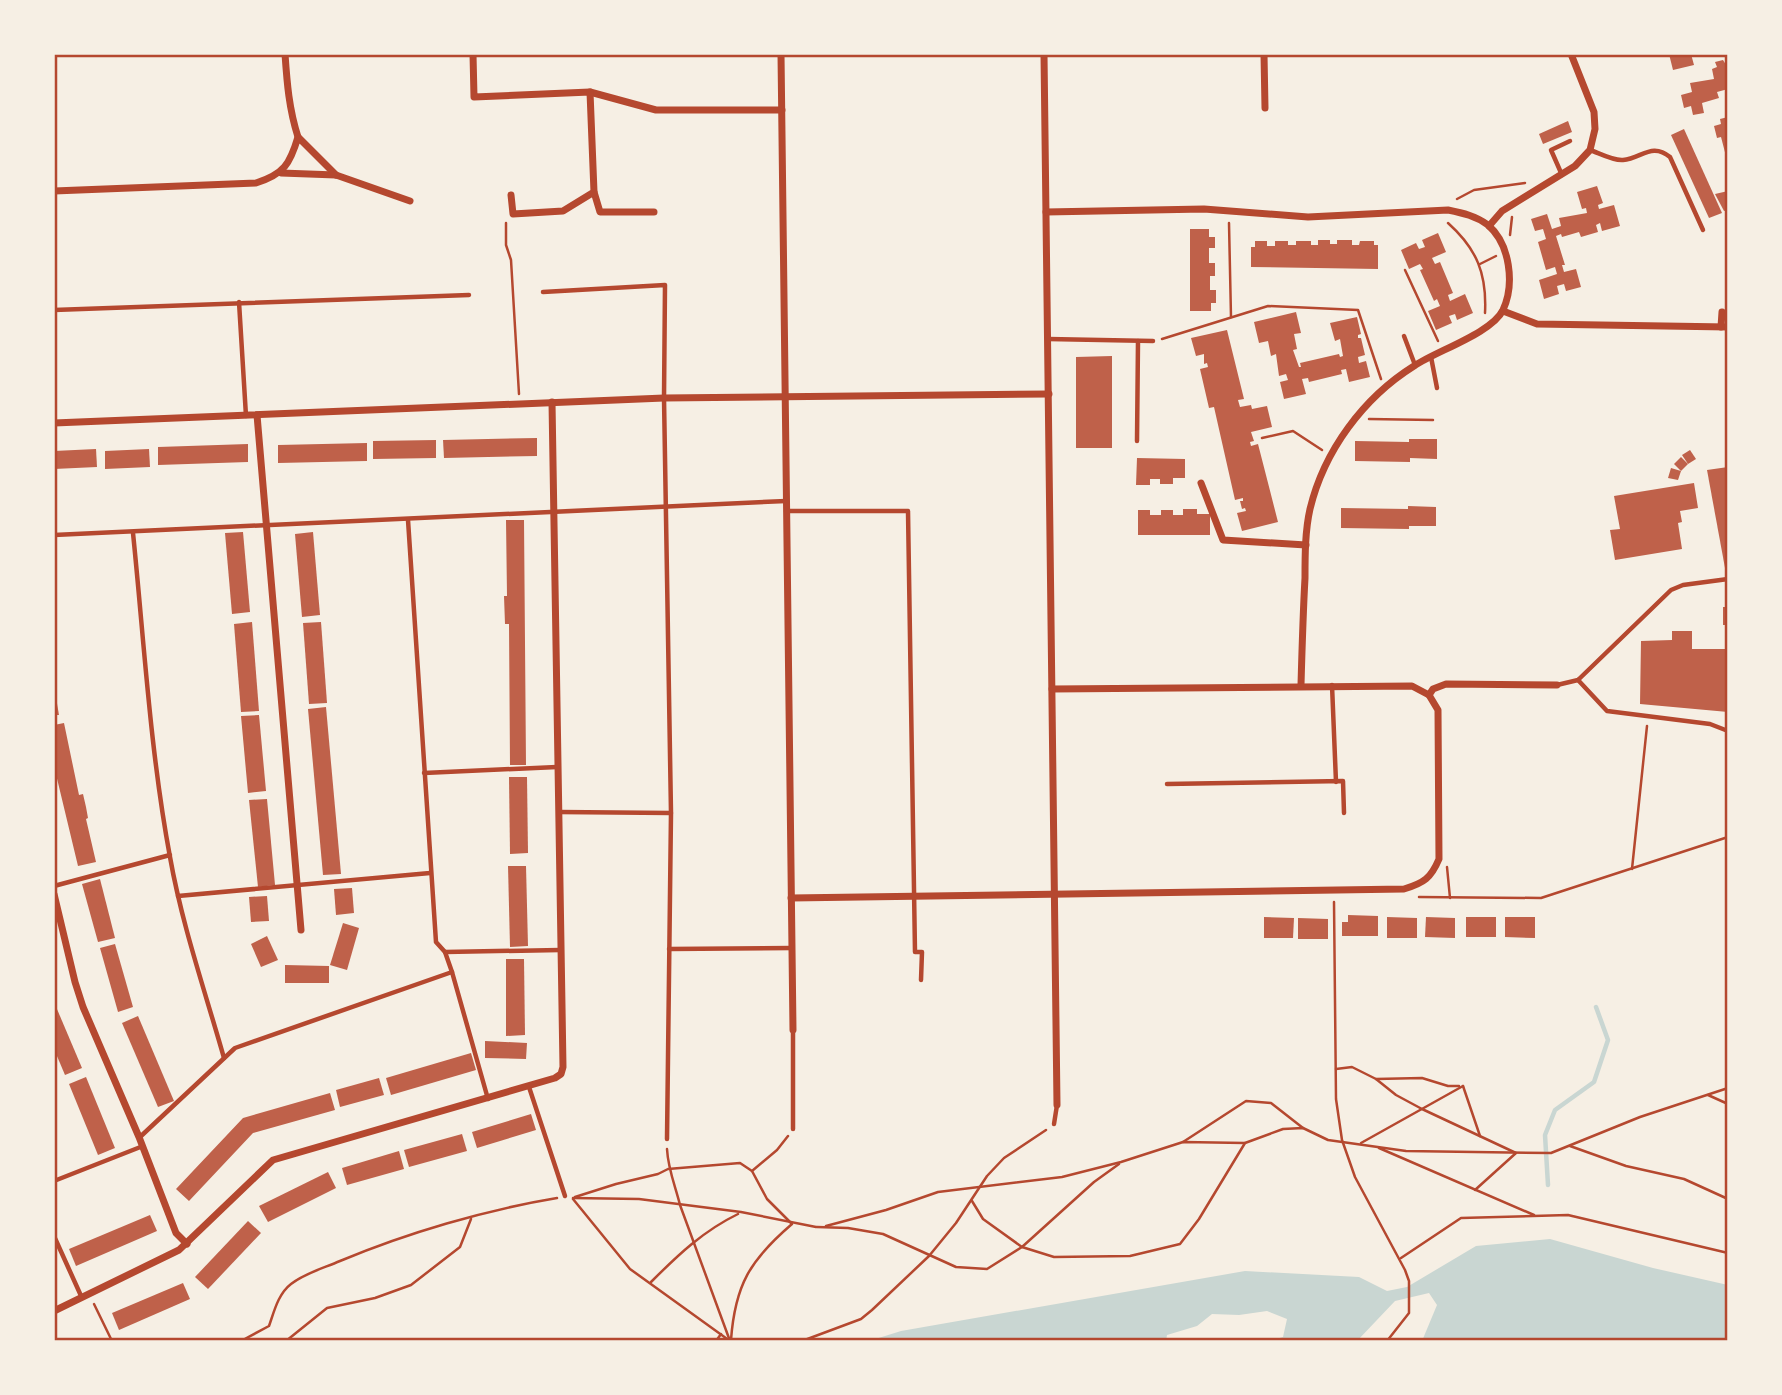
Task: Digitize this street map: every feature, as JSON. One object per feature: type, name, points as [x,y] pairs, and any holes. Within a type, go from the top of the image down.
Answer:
[{"type":"street","points":[[285,54],[290,114],[298,137],[336,175]]},
{"type":"street","points":[[473,54],[474,97],[590,92],[656,110],[782,110]]},
{"type":"street","points":[[781,54],[793,1030]]},
{"type":"street","points":[[1044,54],[1057,1105]]},
{"type":"street","points":[[1264,54],[1265,108]]},
{"type":"street","points":[[1489,226],[1502,211],[1575,166],[1590,150],[1595,129],[1594,112],[1571,54]]},
{"type":"street","points":[[590,92],[594,192],[600,212],[654,212]]},
{"type":"street","points":[[281,173],[293,156],[298,137]]},
{"type":"street","points":[[54,191],[257,183],[281,173],[336,175],[410,201]]},
{"type":"street","points":[[511,195],[513,214],[563,211],[594,192]]},
{"type":"street","points":[[1046,212],[1162,209],[1308,217],[1448,210],[1468,214],[1489,226],[1504,252],[1509,285],[1503,312],[1482,330],[1415,365],[1384,388],[1355,419],[1330,455],[1320,475],[1309,512],[1306,545],[1301,685]]},
{"type":"street","points":[[1503,312],[1537,324],[1725,327],[1722,312]]},
{"type":"street","points":[[54,424],[664,398],[1049,394]]},
{"type":"street","points":[[54,1311],[187,1244],[273,1160],[529,1087],[561,1074],[552,402]]},
{"type":"street","points":[[257,415],[301,930]]},
{"type":"street","points":[[1201,483],[1223,540],[1306,545]]},
{"type":"street","points":[[1429,695],[1433,689],[1446,684],[1557,685]]},
{"type":"street","points":[[791,898],[1404,888],[1424,883],[1433,873],[1439,859],[1438,710],[1429,695],[1412,686],[1052,689]]},
{"type":"street","points":[[55,897],[83,1007],[143,1146],[176,1233],[187,1244]]},
{"type":"lane","points":[[1562,175],[1551,150],[1570,142]]},
{"type":"lane","points":[[1590,150],[1621,161],[1653,149],[1663,151],[1670,157],[1703,230]]},
{"type":"lane","points":[[543,292],[665,285],[664,398],[671,813],[667,1139]]},
{"type":"lane","points":[[54,310],[469,295]]},
{"type":"lane","points":[[239,302],[246,416]]},
{"type":"lane","points":[[1404,335],[1415,365]]},
{"type":"lane","points":[[1048,339],[1153,341]]},
{"type":"lane","points":[[1137,441],[1138,341]]},
{"type":"lane","points":[[1431,356],[1437,388]]},
{"type":"lane","points":[[54,535],[786,501]]},
{"type":"lane","points":[[786,511],[908,511],[915,952],[922,952],[921,979]]},
{"type":"lane","points":[[408,520],[436,942],[445,952],[452,972],[488,1099]]},
{"type":"lane","points":[[133,533],[154,737],[170,855],[178,896],[224,1058]]},
{"type":"lane","points":[[1557,685],[1567,685],[1578,680],[1671,590],[1683,585],[1728,579]]},
{"type":"lane","points":[[1578,680],[1607,711],[1710,724],[1728,731]]},
{"type":"lane","points":[[1332,685],[1336,782]]},
{"type":"lane","points":[[424,773],[557,767]]},
{"type":"lane","points":[[1167,784],[1343,782],[1344,813]]},
{"type":"lane","points":[[558,812],[671,813]]},
{"type":"lane","points":[[54,886],[170,855]]},
{"type":"lane","points":[[178,896],[430,873]]},
{"type":"lane","points":[[669,948],[792,948]]},
{"type":"lane","points":[[445,952],[560,950]]},
{"type":"lane","points":[[139,1137],[235,1048],[452,972]]},
{"type":"lane","points":[[793,1030],[793,1129]]},
{"type":"lane","points":[[529,1087],[565,1196]]},
{"type":"lane","points":[[1054,1124],[1057,1105]]},
{"type":"lane","points":[[54,1181],[143,1146]]},
{"type":"lane","points":[[54,1236],[86,1297]]},
{"type":"path","points":[[1448,210],[1458,199],[1474,190],[1504,185],[1546,184]]},
{"type":"path","points":[[1480,264],[1504,252],[1509,241],[1514,204]]},
{"type":"path","points":[[1429,210],[1462,235],[1480,264],[1485,307],[1482,330]]},
{"type":"path","points":[[1228,211],[1231,317]]},
{"type":"path","points":[[513,214],[505,219],[506,245],[511,260],[519,404]]},
{"type":"path","points":[[1405,270],[1443,351]]},
{"type":"path","points":[[1153,341],[1268,306],[1358,310],[1384,388]]},
{"type":"path","points":[[1355,419],[1433,420]]},
{"type":"path","points":[[1262,438],[1293,431],[1330,455]]},
{"type":"path","points":[[1632,869],[1648,716]]},
{"type":"path","points":[[1404,888],[1420,898],[1541,898],[1728,838]]},
{"type":"path","points":[[1439,859],[1449,869],[1450,898]]},
{"type":"path","points":[[1334,888],[1336,1099],[1342,1140],[1355,1177],[1409,1282],[1409,1313],[1387,1341]]},
{"type":"path","points":[[1336,1069],[1352,1067],[1376,1079],[1395,1095],[1516,1153]]},
{"type":"path","points":[[1376,1079],[1422,1078],[1448,1086],[1463,1086]]},
{"type":"path","points":[[1360,1143],[1463,1086]]},
{"type":"path","points":[[1463,1086],[1480,1136]]},
{"type":"path","points":[[817,1227],[838,1224],[938,1192],[1062,1177],[1122,1162],[1183,1142],[1247,1101],[1271,1103],[1303,1128],[1328,1140],[1406,1151],[1551,1153],[1640,1117],[1728,1088]]},
{"type":"path","points":[[1709,1095],[1728,1104]]},
{"type":"path","points":[[802,1341],[861,1319],[929,1256],[987,1176],[1004,1158],[1054,1124]]},
{"type":"path","points":[[1183,1142],[1245,1143],[1283,1129],[1303,1128]]},
{"type":"path","points":[[752,1171],[777,1150],[793,1129]]},
{"type":"path","points":[[667,1139],[668,1169],[692,1242],[730,1341]]},
{"type":"path","points":[[972,1200],[983,1219],[1022,1247],[1054,1257],[1130,1256],[1180,1244],[1199,1219],[1245,1143]]},
{"type":"path","points":[[1374,1146],[1537,1216]]},
{"type":"path","points":[[1570,1146],[1626,1166],[1684,1179],[1728,1199]]},
{"type":"path","points":[[1475,1190],[1516,1153]]},
{"type":"path","points":[[241,1341],[269,1326],[280,1298],[290,1284],[304,1276],[382,1244],[471,1219],[501,1207],[565,1196],[639,1199],[741,1212],[792,1224],[848,1228],[883,1234],[956,1267],[987,1269],[1022,1247],[1094,1182],[1122,1162]]},
{"type":"path","points":[[572,1198],[668,1169],[740,1163],[752,1171],[767,1199],[792,1224]]},
{"type":"path","points":[[572,1198],[630,1269],[730,1341]]},
{"type":"path","points":[[651,1282],[692,1242],[716,1224],[741,1212]]},
{"type":"path","points":[[1399,1259],[1461,1218],[1568,1215],[1728,1253]]},
{"type":"path","points":[[286,1341],[327,1308],[375,1298],[411,1285],[460,1247],[471,1219]]},
{"type":"path","points":[[730,1341],[733,1312],[748,1269],[768,1244],[792,1224]]},
{"type":"path","points":[[86,1297],[112,1341]]},
{"type":"path","points":[[716,1341],[721,1334]]},
{"type":"shaded area","points":[[1550,1239],[1653,1268],[1728,1285],[1728,1341],[1422,1341],[1437,1305],[1429,1293],[1395,1301],[1357,1341],[1269,1341],[1283,1337],[1287,1319],[1267,1311],[1239,1315],[1212,1314],[1197,1326],[1167,1335],[1166,1341],[869,1341],[901,1331],[1245,1271],[1359,1277],[1387,1291],[1407,1287],[1476,1246]]},
{"type":"building","points":[[1669,54],[1691,54],[1694,65],[1673,70]]},
{"type":"building","points":[[1723,60],[1728,68],[1728,89],[1717,92],[1719,98],[1702,103],[1704,113],[1693,115],[1691,106],[1684,108],[1681,95],[1692,92],[1690,83],[1714,79],[1712,69],[1717,67],[1715,62]]},
{"type":"building","points":[[1728,117],[1727,160],[1721,137],[1717,138],[1714,126],[1721,124],[1720,119]]},
{"type":"building","points":[[1568,121],[1572,132],[1543,144],[1539,134]]},
{"type":"building","points":[[1684,129],[1722,213],[1709,218],[1671,135]]},
{"type":"building","points":[[1597,186],[1603,203],[1598,205],[1599,209],[1614,205],[1620,226],[1602,231],[1600,223],[1596,225],[1598,232],[1581,237],[1579,232],[1556,236],[1565,265],[1562,265],[1564,272],[1576,269],[1581,287],[1566,291],[1564,284],[1557,286],[1559,294],[1544,299],[1539,280],[1557,274],[1555,267],[1546,270],[1538,242],[1546,239],[1543,229],[1535,231],[1531,219],[1547,214],[1552,229],[1561,226],[1559,218],[1587,213],[1586,208],[1582,209],[1577,192]]},
{"type":"building","points":[[1728,191],[1728,210],[1724,211],[1715,194]]},
{"type":"building","points":[[1190,229],[1209,229],[1209,237],[1215,237],[1215,248],[1209,248],[1209,263],[1215,263],[1215,276],[1210,276],[1210,290],[1216,290],[1216,303],[1211,303],[1211,311],[1190,311]]},
{"type":"building","points":[[1438,233],[1446,252],[1432,258],[1435,264],[1440,262],[1453,293],[1448,295],[1450,301],[1465,294],[1473,313],[1457,320],[1455,314],[1449,316],[1452,323],[1436,330],[1428,311],[1440,306],[1437,299],[1434,301],[1420,270],[1423,269],[1420,264],[1409,269],[1401,250],[1416,243],[1419,249],[1425,247],[1422,240]]},
{"type":"building","points":[[1318,240],[1330,240],[1330,244],[1337,244],[1337,240],[1352,240],[1352,245],[1359,245],[1360,241],[1374,241],[1374,245],[1378,245],[1378,269],[1251,267],[1251,247],[1255,247],[1255,241],[1267,241],[1267,246],[1275,246],[1275,241],[1288,241],[1288,245],[1296,245],[1296,241],[1311,241],[1311,245],[1318,245]]},
{"type":"building","points":[[1296,312],[1301,333],[1294,334],[1297,349],[1293,350],[1299,367],[1300,363],[1339,354],[1340,357],[1343,356],[1340,339],[1335,341],[1330,323],[1357,317],[1361,334],[1358,338],[1361,338],[1365,355],[1358,357],[1359,363],[1366,361],[1370,377],[1349,382],[1346,369],[1341,370],[1342,374],[1309,382],[1308,378],[1302,379],[1306,394],[1284,399],[1280,382],[1288,380],[1286,374],[1279,376],[1276,354],[1271,356],[1268,341],[1259,343],[1254,322]]},
{"type":"building","points":[[1227,330],[1244,399],[1238,400],[1240,407],[1251,405],[1252,409],[1267,406],[1272,427],[1251,432],[1254,441],[1250,442],[1251,446],[1258,444],[1278,522],[1242,531],[1237,513],[1246,511],[1245,508],[1242,509],[1240,501],[1243,501],[1243,498],[1235,500],[1214,407],[1209,408],[1200,369],[1208,367],[1207,363],[1204,364],[1204,354],[1196,356],[1191,338]]},
{"type":"building","points":[[1112,356],[1112,448],[1076,448],[1076,357]]},
{"type":"building","points":[[537,438],[537,456],[444,458],[443,440]]},
{"type":"building","points":[[1409,439],[1437,439],[1437,459],[1410,458],[1410,462],[1355,461],[1355,441],[1409,442]]},
{"type":"building","points":[[436,440],[436,458],[373,459],[373,441]]},
{"type":"building","points":[[367,443],[367,461],[278,463],[278,445]]},
{"type":"building","points":[[248,444],[248,462],[158,465],[158,447]]},
{"type":"building","points":[[96,449],[97,467],[54,469],[54,451]]},
{"type":"building","points":[[149,449],[150,467],[105,469],[105,451]]},
{"type":"building","points":[[1690,450],[1696,459],[1688,464],[1682,455]]},
{"type":"building","points":[[1681,457],[1688,464],[1681,471],[1674,464]]},
{"type":"building","points":[[1137,458],[1185,459],[1185,478],[1173,478],[1173,484],[1160,484],[1160,479],[1150,479],[1150,485],[1136,485]]},
{"type":"building","points":[[1728,467],[1728,568],[1725,568],[1707,470]]},
{"type":"building","points":[[1671,468],[1681,471],[1678,480],[1668,478]]},
{"type":"building","points":[[1694,483],[1698,508],[1680,511],[1682,522],[1678,523],[1682,549],[1615,560],[1610,530],[1620,529],[1614,496]]},
{"type":"building","points":[[1408,506],[1436,507],[1436,526],[1409,526],[1409,529],[1341,528],[1341,508],[1408,509]]},
{"type":"building","points":[[1183,509],[1197,509],[1197,514],[1210,514],[1210,535],[1138,535],[1138,510],[1150,510],[1150,515],[1161,515],[1161,510],[1173,510],[1173,515],[1183,515]]},
{"type":"building","points":[[506,520],[524,520],[526,765],[510,765],[509,624],[505,624],[504,596],[507,596]]},
{"type":"building","points":[[243,532],[250,612],[232,614],[225,533]]},
{"type":"building","points":[[313,532],[320,615],[302,617],[295,534]]},
{"type":"building","points":[[1723,607],[1728,607],[1728,625],[1723,625]]},
{"type":"building","points":[[252,622],[259,711],[241,712],[234,624]]},
{"type":"building","points":[[321,622],[327,703],[309,704],[303,623]]},
{"type":"building","points":[[1672,631],[1692,631],[1692,649],[1728,649],[1728,712],[1640,704],[1641,641],[1672,640]]},
{"type":"building","points":[[54,686],[59,715],[54,715]]},
{"type":"building","points":[[326,707],[341,874],[323,875],[308,709]]},
{"type":"building","points":[[259,715],[266,791],[248,793],[241,716]]},
{"type":"building","points":[[64,723],[79,795],[83,794],[86,807],[86,819],[96,862],[78,866],[54,766],[54,725]]},
{"type":"building","points":[[509,777],[527,777],[528,853],[510,854]]},
{"type":"building","points":[[267,799],[275,885],[258,887],[249,800]]},
{"type":"building","points":[[508,866],[526,866],[528,946],[510,947]]},
{"type":"building","points":[[100,879],[115,938],[98,942],[82,884]]},
{"type":"building","points":[[352,888],[354,913],[336,915],[334,889]]},
{"type":"building","points":[[267,896],[269,921],[251,922],[249,897]]},
{"type":"building","points":[[1348,915],[1378,916],[1378,936],[1342,936],[1342,922],[1348,922]]},
{"type":"building","points":[[1264,917],[1294,918],[1293,938],[1264,938]]},
{"type":"building","points":[[1387,917],[1417,918],[1417,938],[1387,938]]},
{"type":"building","points":[[1426,917],[1455,918],[1455,938],[1425,937]]},
{"type":"building","points":[[1466,917],[1496,917],[1496,937],[1466,937]]},
{"type":"building","points":[[1505,917],[1535,917],[1535,938],[1505,937]]},
{"type":"building","points":[[1298,918],[1328,919],[1328,939],[1298,939]]},
{"type":"building","points":[[343,923],[359,928],[347,970],[330,965]]},
{"type":"building","points":[[267,936],[278,960],[261,967],[251,944]]},
{"type":"building","points":[[115,944],[133,1007],[118,1012],[100,948]]},
{"type":"building","points":[[506,959],[524,959],[525,1035],[506,1036]]},
{"type":"building","points":[[285,965],[329,966],[329,983],[285,983]]},
{"type":"building","points":[[54,1002],[82,1068],[65,1075],[54,1049]]},
{"type":"building","points":[[138,1016],[174,1101],[158,1107],[122,1023]]},
{"type":"building","points":[[485,1041],[527,1043],[526,1059],[485,1058]]},
{"type":"building","points":[[471,1053],[476,1070],[391,1095],[386,1078]]},
{"type":"building","points":[[86,1077],[115,1148],[98,1155],[69,1084]]},
{"type":"building","points":[[379,1078],[384,1095],[340,1107],[336,1090]]},
{"type":"building","points":[[330,1093],[335,1110],[253,1133],[189,1201],[176,1189],[243,1118]]},
{"type":"building","points":[[531,1114],[536,1130],[477,1148],[472,1132]]},
{"type":"building","points":[[462,1134],[467,1151],[409,1167],[404,1150]]},
{"type":"building","points":[[399,1151],[404,1169],[347,1185],[342,1168]]},
{"type":"building","points":[[328,1172],[336,1188],[268,1222],[259,1206]]},
{"type":"building","points":[[150,1215],[157,1231],[76,1266],[69,1249]]},
{"type":"building","points":[[248,1221],[261,1233],[208,1289],[195,1277]]},
{"type":"building","points":[[183,1283],[190,1299],[119,1330],[112,1313]]},
{"type":"waterway","points":[[1548,1185],[1545,1135],[1555,1110],[1594,1082],[1608,1040],[1596,1007]]}]
